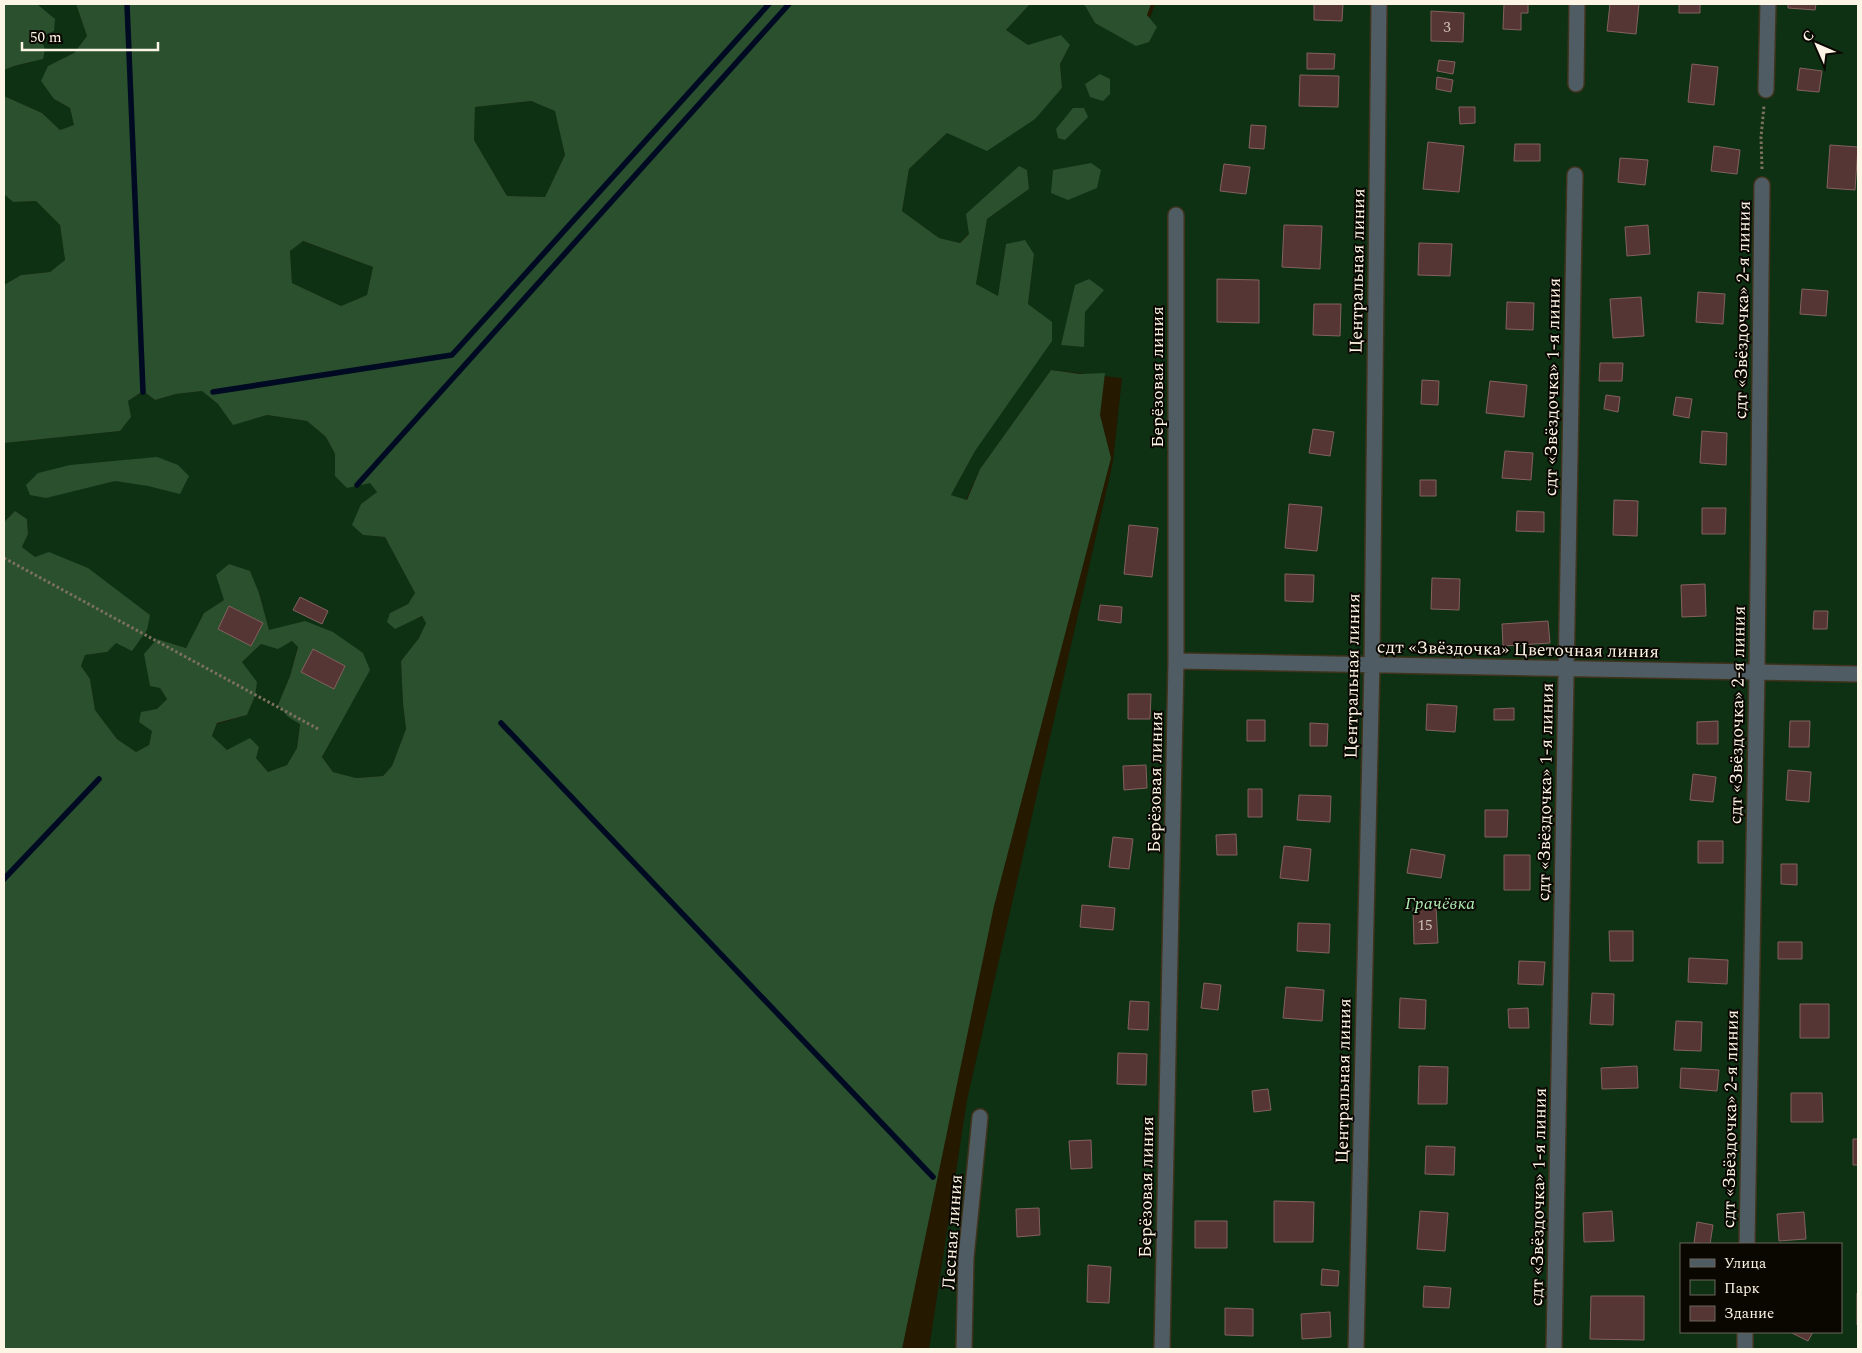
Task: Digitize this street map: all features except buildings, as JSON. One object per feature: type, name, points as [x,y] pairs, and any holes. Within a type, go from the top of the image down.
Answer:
[{"type":"street","name":"Центральная линия","points":[[1356,1349],[1372,664],[1379,4]]},
{"type":"street","points":[[1576,84],[1577,4]]},
{"type":"street","points":[[1766,90],[1768,4]]},
{"type":"street","name":"сдт «Звёздочка» 1-я линия","points":[[1554,1349],[1575,175]]},
{"type":"street","name":"сдт «Звёздочка» 2-я линия","points":[[1747,1243],[1757,672],[1762,185]]},
{"type":"street","name":"Берёзовая линия","points":[[1162,1349],[1176,661],[1176,215]]},
{"type":"street","name":"сдт «Звёздочка» Цветочная линия","points":[[1176,661],[1858,674]]},
{"type":"street","name":"Лесная линия","points":[[964,1349],[966,1258],[980,1117]]},
{"type":"street","points":[[1745,1333],[1745,1349]]},
{"type":"path","points":[[1762,185],[1761,138],[1766,90]]},
{"type":"path","points":[[4,558],[320,730]]},
{"type":"green space","points":[[4,4],[37,4],[55,19],[54,31],[40,37],[45,49],[43,59],[4,70]]},
{"type":"green space","points":[[37,4],[76,4],[87,36],[74,53],[48,66],[54,99],[70,108],[74,125],[60,130],[42,113],[4,96],[4,70],[31,62],[40,37],[54,19]]},
{"type":"green space","points":[[76,4],[1030,4],[1006,30],[1028,45],[1061,35],[1070,45],[1060,64],[1062,88],[1035,119],[987,151],[947,133],[909,169],[902,211],[939,238],[960,243],[969,234],[966,214],[1019,166],[1027,170],[1029,189],[987,219],[976,284],[998,296],[1006,244],[1025,240],[1034,254],[1028,304],[1052,322],[1052,341],[975,451],[951,495],[967,500],[980,469],[1051,370],[1080,374],[1105,373],[1100,415],[1111,458],[994,906],[902,1349],[4,1349],[4,522],[15,511],[27,519],[28,534],[22,547],[35,557],[49,552],[88,568],[150,615],[147,630],[132,651],[116,643],[107,652],[85,655],[81,666],[90,679],[95,710],[117,739],[136,752],[149,745],[152,731],[139,722],[141,712],[157,709],[167,699],[160,688],[150,686],[144,654],[157,639],[186,648],[204,613],[224,600],[216,575],[229,564],[250,571],[259,593],[269,630],[305,621],[333,632],[363,653],[370,670],[322,757],[333,772],[356,778],[383,776],[392,766],[406,729],[401,661],[419,638],[426,623],[422,616],[395,629],[387,622],[390,613],[408,604],[415,593],[385,537],[363,535],[352,525],[361,504],[377,492],[370,483],[347,488],[335,476],[335,454],[326,437],[307,421],[267,415],[233,425],[218,404],[202,391],[176,394],[155,400],[143,391],[128,401],[131,417],[120,431],[4,443],[4,285],[21,275],[50,272],[65,260],[60,225],[36,201],[13,202],[4,194],[4,96],[42,113],[60,130],[74,125],[70,108],[54,99],[41,81],[48,66],[74,53],[87,36]],"holes":[[[531,101],[555,111],[565,155],[545,197],[507,196],[474,140],[475,107]],[[303,241],[373,267],[367,295],[341,306],[292,283],[290,251]],[[292,641],[298,647],[290,676],[278,705],[288,717],[300,724],[297,748],[287,765],[268,772],[256,758],[259,747],[250,738],[227,750],[212,736],[217,723],[247,715],[255,696],[257,682],[242,662],[261,644],[278,649]]]},
{"type":"green space","name":"Грачёвка","points":[[1030,4],[1084,4],[1095,23],[1136,45],[1155,4],[1858,4],[1858,1349],[929,1349],[967,1100],[1113,462],[1122,378],[1051,370],[980,469],[966,500],[951,495],[1051,322],[1028,304],[1034,254],[1006,244],[998,297],[976,284],[987,219],[1029,189],[1027,171],[960,243],[939,238],[902,211],[909,169],[947,133],[1062,89],[1060,64],[1070,45],[1028,45],[1006,30]]},
{"type":"green space","points":[[1084,4],[1151,4],[1147,15],[1157,27],[1149,42],[1136,46],[1095,23]]},
{"type":"green space","points":[[1100,74],[1110,79],[1110,94],[1103,101],[1090,97],[1085,84]]},
{"type":"green space","points":[[531,101],[556,111],[565,155],[545,197],[507,196],[474,140],[475,107]]},
{"type":"green space","points":[[1073,108],[1084,108],[1088,117],[1065,140],[1058,138],[1056,129]]},
{"type":"green space","points":[[1091,163],[1101,170],[1097,188],[1068,200],[1051,193],[1053,170]]},
{"type":"green space","points":[[4,193],[13,202],[36,201],[60,225],[65,260],[50,272],[21,275],[4,285]]},
{"type":"green space","points":[[302,241],[373,267],[367,295],[341,306],[292,283],[290,251]]},
{"type":"green space","points":[[1089,279],[1104,290],[1085,312],[1084,347],[1061,345],[1075,285]]},
{"type":"green space","points":[[143,391],[155,400],[176,394],[202,391],[218,404],[233,424],[267,415],[307,421],[326,437],[335,454],[335,476],[371,483],[377,492],[361,504],[363,535],[385,537],[415,593],[408,604],[390,613],[411,621],[423,616],[426,623],[419,638],[401,661],[406,729],[392,766],[383,776],[356,778],[333,772],[322,757],[369,670],[269,630],[259,593],[224,600],[204,613],[186,648],[157,639],[160,688],[167,699],[157,709],[149,745],[136,752],[117,739],[95,710],[90,679],[81,666],[85,655],[107,652],[35,557],[22,547],[28,534],[27,519],[15,511],[4,522],[4,443],[120,431],[128,401]]},
{"type":"green space","points":[[157,457],[178,465],[189,476],[180,494],[148,486],[115,481],[46,498],[30,495],[26,485],[38,473],[70,465]]},
{"type":"green space","points":[[292,641],[298,646],[290,676],[278,705],[288,717],[300,723],[297,748],[287,765],[268,772],[256,758],[227,750],[212,736],[217,724],[247,715],[255,696],[242,662],[261,644],[278,648]]},
{"type":"waterway","points":[[127,4],[143,392]]},
{"type":"waterway","points":[[213,392],[452,355],[769,4]]},
{"type":"waterway","points":[[357,485],[789,4]]},
{"type":"waterway","points":[[501,723],[933,1177]]},
{"type":"waterway","points":[[4,879],[99,779]]}]
